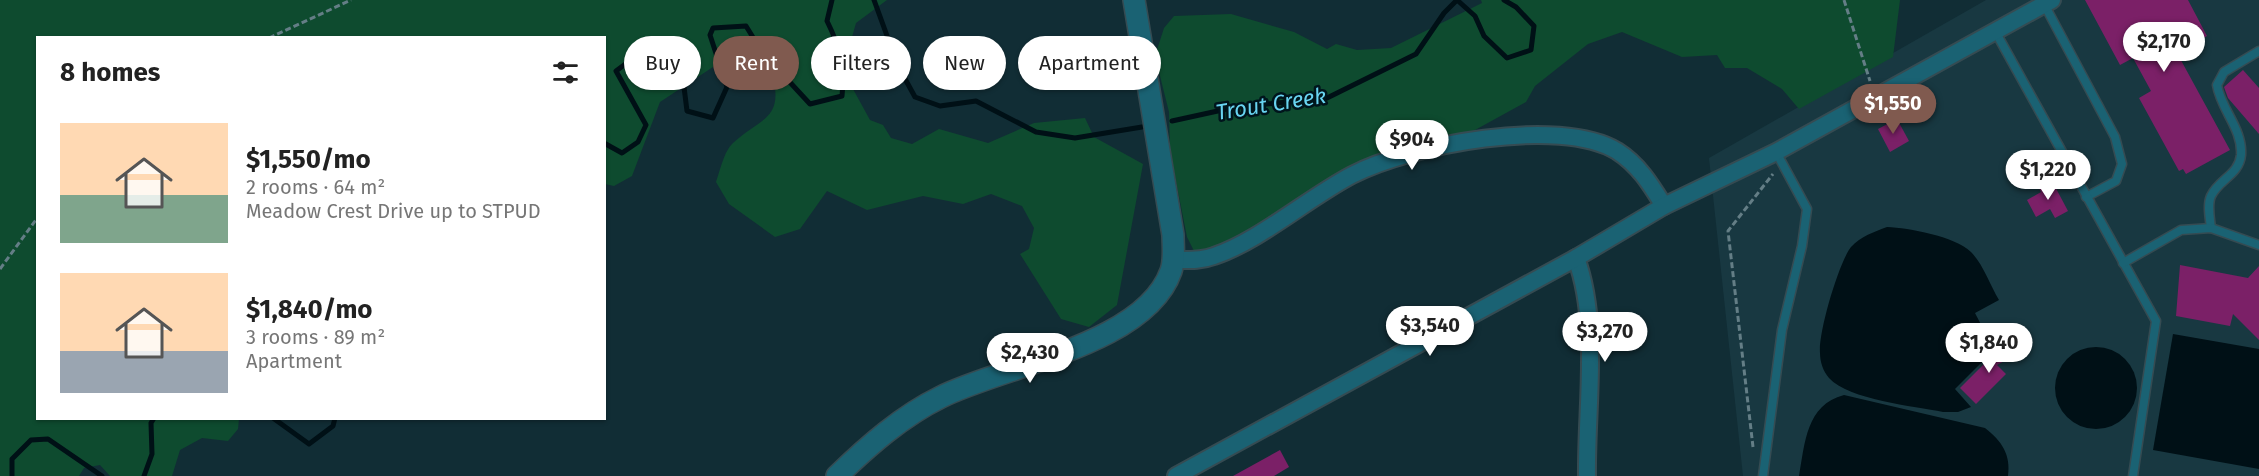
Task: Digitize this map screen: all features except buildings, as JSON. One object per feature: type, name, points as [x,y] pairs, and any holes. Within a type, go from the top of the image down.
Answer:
[{"type":"street","points":[[837,476],[892,428],[938,398],[983,379],[1086,343],[1130,320],[1162,289],[1173,260],[1170,203],[1134,0]]},
{"type":"street","points":[[1183,474],[1576,258],[1665,206],[1778,157],[1874,98],[2048,2]]},
{"type":"street","points":[[1173,260],[1197,260],[1233,248],[1331,187],[1373,165],[1430,149],[1534,135],[1577,136],[1616,151],[1645,176],[1665,206]]},
{"type":"street","points":[[1576,258],[1583,276],[1588,325],[1587,476]]},
{"type":"lane","points":[[2048,2],[2115,137],[2122,164],[2116,181],[2086,197]]},
{"type":"lane","points":[[1995,31],[2156,321],[2133,476]]},
{"type":"lane","points":[[2211,228],[2211,197],[2221,182],[2234,172],[2241,157],[2237,130],[2219,99],[2217,85],[2224,72],[2259,51]]},
{"type":"lane","points":[[1763,476],[1782,330],[1802,246],[1807,209],[1778,157]]},
{"type":"lane","points":[[2123,263],[2181,230],[2211,228],[2259,245]]},
{"type":"path","points":[[273,36],[351,0]]},
{"type":"path","points":[[1844,0],[1874,98]]},
{"type":"path","points":[[1753,453],[1728,231],[1778,157]]},
{"type":"path","points":[[0,269],[36,220]]},
{"type":"shaded area","points":[[1986,0],[2259,0],[2259,476],[1743,476],[1709,158]]},
{"type":"shaded area","points":[[1887,227],[1943,237],[1963,246],[1979,262],[1999,300],[1975,313],[1994,350],[1955,389],[1971,407],[1958,412],[1943,412],[1866,397],[1838,386],[1829,378],[1821,363],[1822,330],[1835,282],[1846,255],[1859,240]]},
{"type":"shaded area","points":[[2173,334],[2259,349],[2259,469],[2153,450]]},
{"type":"shaded area","points":[[2096,347],[2112,350],[2125,359],[2134,372],[2137,388],[2134,404],[2125,417],[2112,426],[2096,429],[2080,426],[2067,417],[2058,404],[2055,388],[2058,372],[2067,359],[2080,350]]},
{"type":"shaded area","points":[[1844,395],[1985,428],[2001,443],[2007,455],[2008,476],[1799,476],[1806,439],[1815,416],[1831,400]]},
{"type":"green space","points":[[0,0],[887,0],[856,23],[852,36],[811,36],[811,90],[854,90],[870,120],[883,125],[891,138],[912,144],[939,129],[988,143],[1034,123],[1085,118],[1094,137],[1143,164],[1117,305],[1089,327],[1061,319],[1020,254],[1029,249],[1034,228],[1022,206],[991,194],[963,204],[923,196],[867,210],[827,191],[800,229],[775,237],[729,204],[716,182],[725,156],[733,143],[768,115],[773,108],[775,90],[799,90],[799,36],[713,36],[713,67],[701,75],[701,36],[624,36],[624,90],[678,90],[660,102],[632,176],[614,186],[606,184],[606,36],[36,36],[36,420],[239,420],[238,429],[228,441],[202,438],[180,450],[172,476],[110,476],[100,465],[84,468],[79,476],[0,476]]},
{"type":"green space","points":[[1481,0],[1900,0],[1893,57],[1799,109],[1782,89],[1747,68],[1725,68],[1717,55],[1682,57],[1622,32],[1588,44],[1535,86],[1526,102],[1455,141],[1290,204],[1264,241],[1242,254],[1194,251],[1187,237],[1170,151],[1169,112],[1161,80],[1161,37],[1164,28],[1174,16],[1231,14],[1294,32],[1327,49],[1336,44],[1357,50],[1391,48],[1482,3]]},
{"type":"waterway","name":"Trout Creek","points":[[606,144],[622,153],[638,142],[646,125],[616,71],[643,51],[674,59],[684,87],[687,111],[713,118],[727,87],[710,35],[713,28],[746,26],[762,52],[810,104],[842,96],[843,76],[840,57],[827,21],[832,0]]},
{"type":"waterway","name":"Trout Creek","points":[[874,0],[898,66],[915,97],[940,106],[976,101],[1036,132],[1075,138],[1142,127]]},
{"type":"waterway","name":"Trout Creek","points":[[1172,121],[1236,107],[1327,98],[1416,54],[1444,13],[1457,0],[1475,16],[1484,36],[1507,58],[1531,50],[1534,26],[1516,7],[1504,0]]},
{"type":"waterway","name":"Trout Creek","points":[[144,476],[152,454],[153,420]]},
{"type":"waterway","name":"Trout Creek","points":[[276,420],[309,444],[333,426],[334,420]]},
{"type":"waterway","name":"Trout Creek","points":[[12,476],[12,459],[31,440],[48,439],[102,476]]}]
